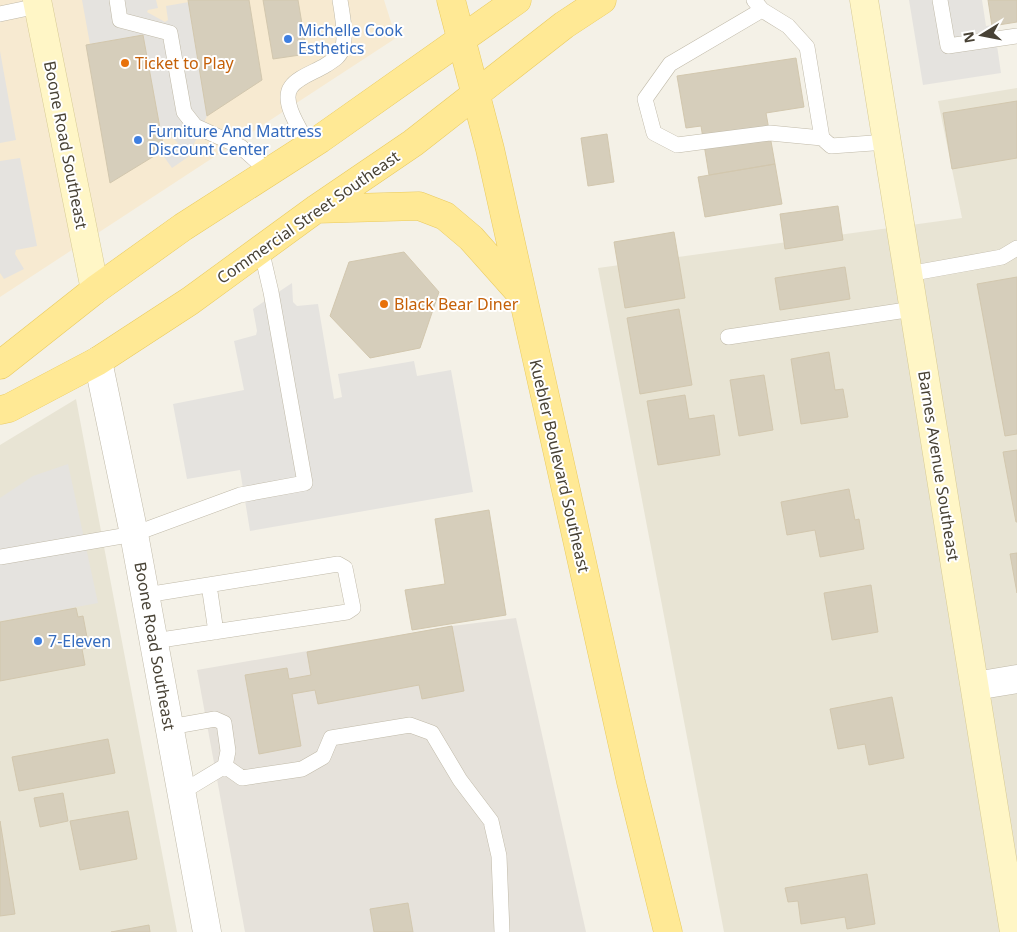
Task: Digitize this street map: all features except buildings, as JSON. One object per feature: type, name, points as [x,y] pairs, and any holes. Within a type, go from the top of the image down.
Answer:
[{"type":"main road","name":"Kuebler Boulevard Southeast","points":[[451,0],[490,149],[630,782],[668,932]]},
{"type":"main road","points":[[0,365],[95,290],[183,227],[310,146],[517,0]]},
{"type":"main road","name":"Commercial Street Southeast","points":[[0,410],[9,408],[98,361],[190,301],[316,209],[413,143],[564,25],[602,0]]},
{"type":"main road","points":[[316,209],[419,206],[445,216],[471,238],[522,295]]},
{"type":"street","name":"Barnes Avenue Southeast","points":[[864,0],[975,686],[1013,904],[1014,932]]},
{"type":"street","name":"Boone Road Southeast","points":[[38,3],[95,290]]},
{"type":"street","name":"Boone Road Southeast","points":[[98,361],[146,595],[207,932]]},
{"type":"street","points":[[975,686],[1017,680]]},
{"type":"lane","points":[[117,0],[120,20],[170,33],[184,112],[195,126],[241,147],[269,172]]},
{"type":"lane","points":[[310,146],[288,108],[287,96],[290,88],[298,80],[328,64],[339,55],[343,48],[340,0]]},
{"type":"lane","points":[[940,0],[948,46],[1017,36]]},
{"type":"lane","points":[[0,14],[38,3]]},
{"type":"lane","points":[[822,138],[770,133],[676,145],[654,132],[645,99],[670,64],[758,5],[788,26],[807,47],[822,138],[830,146],[887,142]]},
{"type":"lane","points":[[908,274],[1002,257],[1017,248]]},
{"type":"lane","points":[[0,557],[134,534],[240,495],[305,483],[271,292],[261,249]]},
{"type":"lane","points":[[728,337],[913,309]]},
{"type":"lane","points":[[146,595],[338,564],[345,568],[353,608],[347,612],[154,641]]},
{"type":"lane","points":[[208,585],[216,632]]},
{"type":"lane","points":[[170,727],[215,719],[224,722],[228,751],[225,766],[182,792]]},
{"type":"lane","points":[[225,766],[242,778],[302,769],[323,757],[331,738],[410,725],[432,733],[460,780],[491,821],[499,856],[502,932]]},
{"type":"shaded area","points":[[0,0],[384,0],[396,38],[0,297]]},
{"type":"shaded area","points":[[82,0],[156,0],[158,8],[148,10],[147,12],[165,22],[168,20],[166,6],[189,2],[207,116],[188,157],[172,168],[162,154],[178,143],[173,138],[162,137],[143,35],[90,44]]},
{"type":"shaded area","points":[[909,0],[982,0],[986,26],[994,25],[1001,73],[923,85]]},
{"type":"shaded area","points":[[0,51],[16,140],[0,143]]},
{"type":"shaded area","points":[[1017,88],[1017,932],[724,932],[598,268],[962,218],[938,101]]},
{"type":"shaded area","points":[[20,158],[37,246],[16,250],[15,254],[24,269],[4,279],[0,273],[0,161]]},
{"type":"shaded area","points":[[292,283],[293,302],[297,306],[318,304],[334,399],[342,397],[338,374],[414,361],[417,376],[451,370],[473,492],[250,531],[240,470],[187,479],[173,404],[244,390],[234,341],[256,335],[253,309]]},
{"type":"shaded area","points":[[76,399],[177,932],[0,932],[0,445]]},
{"type":"shaded area","points":[[68,464],[98,603],[0,621],[0,498],[33,476]]},
{"type":"shaded area","points":[[516,618],[586,932],[245,932],[197,670],[452,626]]},
{"type":"place","name":"Michelle Cook Esthetics","points":[[288,39]]},
{"type":"place","name":"Ticket to Play","points":[[125,63]]},
{"type":"place","name":"Furniture And Mattress Discount Center","points":[[138,140]]},
{"type":"place","name":"Black Bear Diner","points":[[384,304]]},
{"type":"place","name":"7-Eleven","points":[[38,641]]}]
